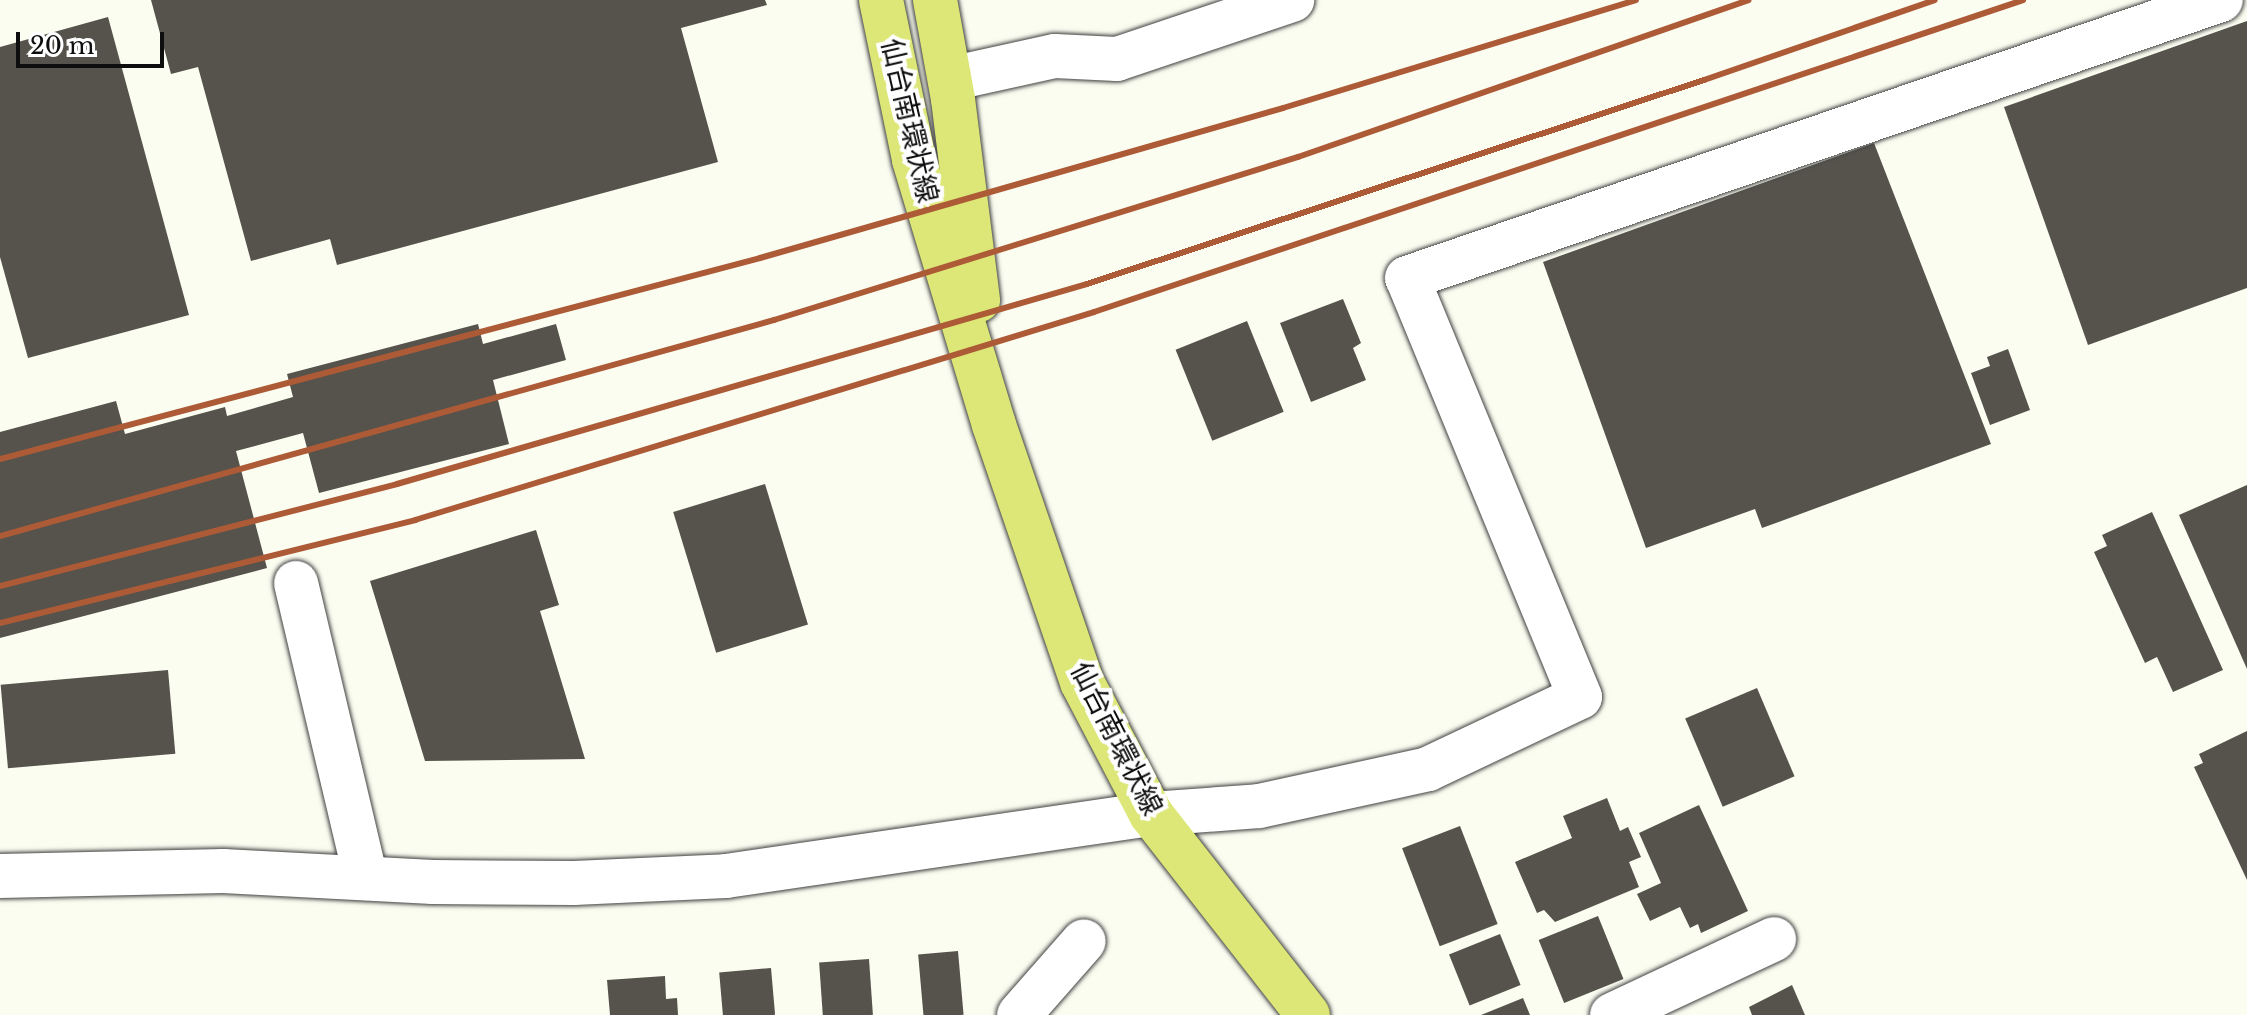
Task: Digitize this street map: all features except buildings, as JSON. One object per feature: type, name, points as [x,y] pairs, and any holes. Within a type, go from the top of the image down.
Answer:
[{"type":"main road","name":"仙台南環状線","points":[[881,0],[914,160],[994,425],[1082,682],[1151,814],[1308,1015]]},
{"type":"main road","name":"仙台南環状線","points":[[935,0],[950,79],[994,425]]},
{"type":"street","points":[[950,79],[1055,56],[1117,59],[1292,0]]},
{"type":"street","points":[[0,876],[223,871],[574,883],[726,876],[1151,814],[1259,806],[1428,769],[1580,697],[1407,278],[2221,0]]},
{"type":"street","points":[[296,583],[366,878]]},
{"type":"street","points":[[1612,1015],[1774,939]]},
{"type":"street","points":[[1019,1015],[1084,941]]},
{"type":"railway","points":[[0,459],[760,258],[1283,108],[1636,0]]},
{"type":"railway","points":[[0,536],[774,320],[1298,157],[1748,0]]},
{"type":"railway","points":[[0,586],[397,484],[1087,284],[1704,80],[1935,0]]},
{"type":"railway","points":[[0,623],[415,520],[1094,312],[2023,0]]}]
